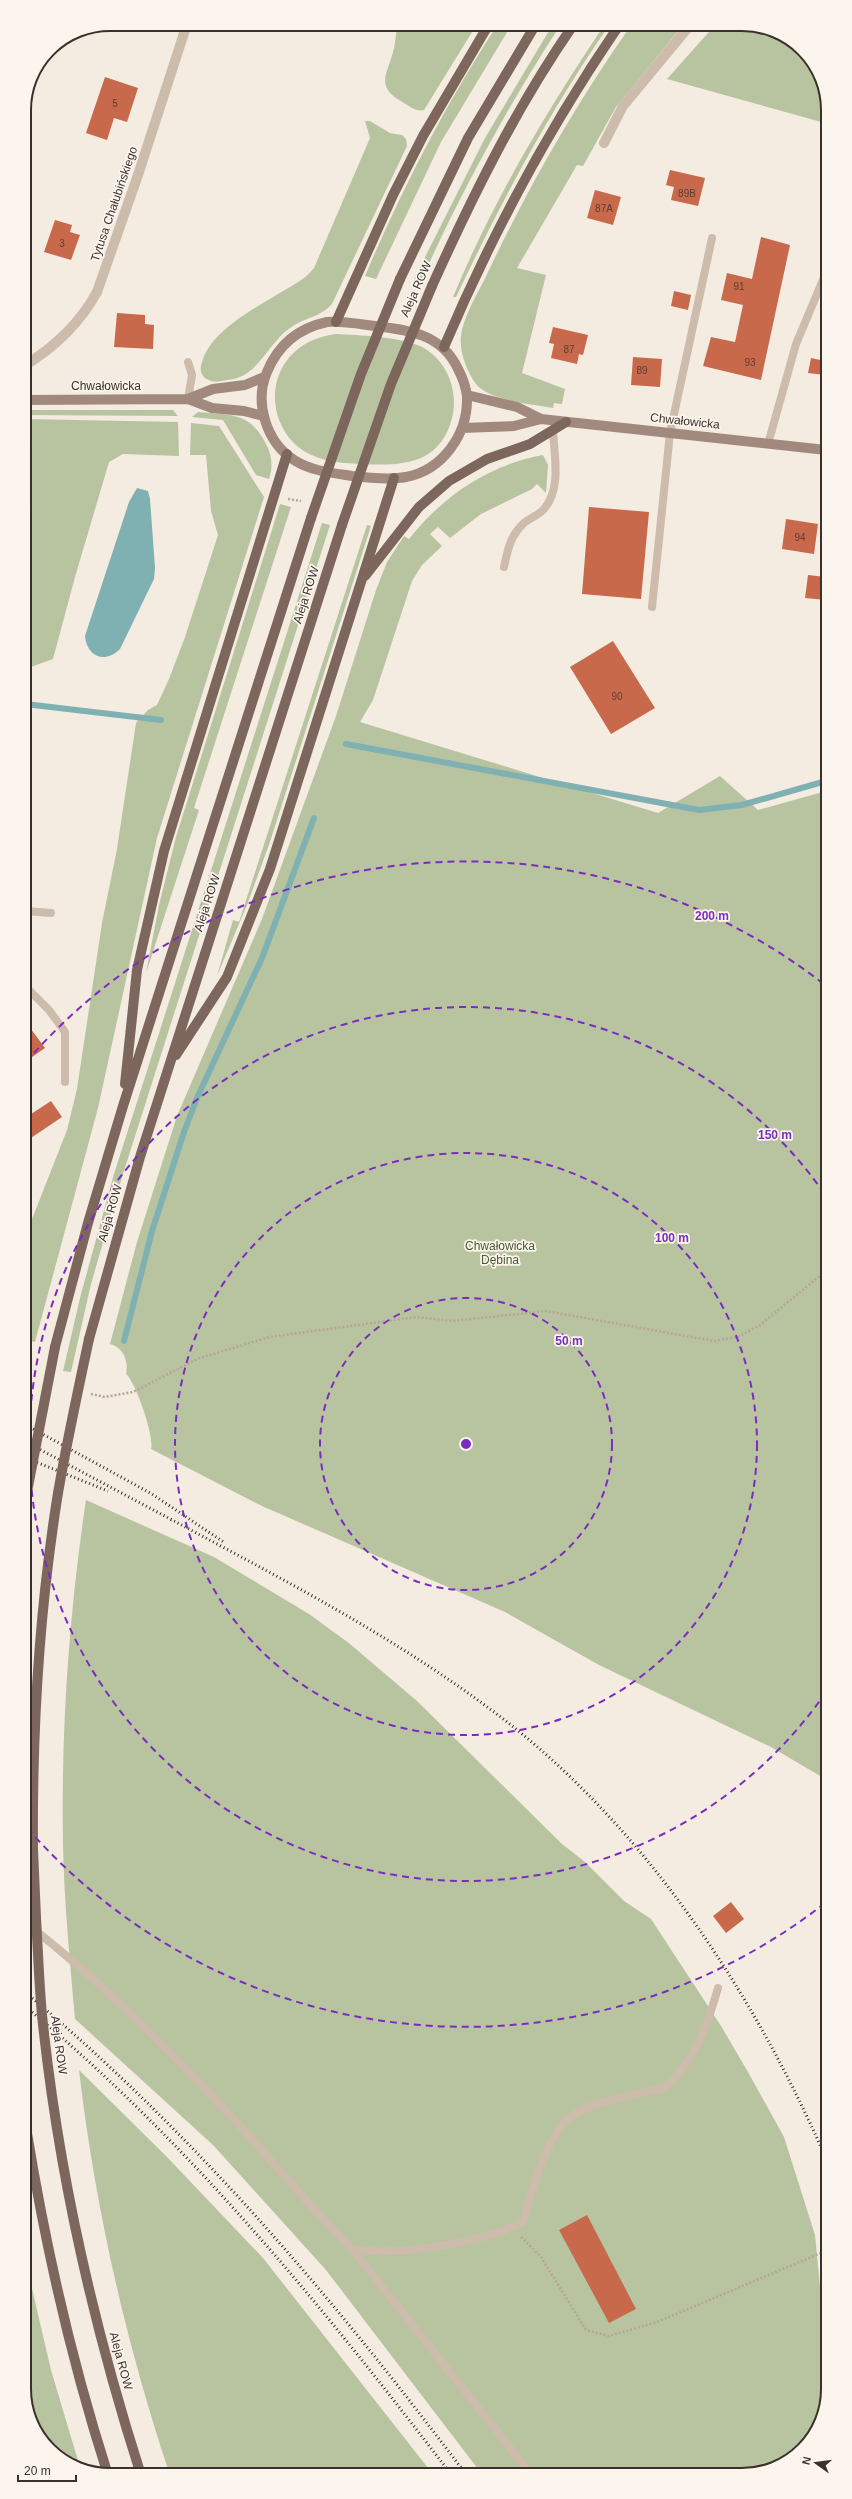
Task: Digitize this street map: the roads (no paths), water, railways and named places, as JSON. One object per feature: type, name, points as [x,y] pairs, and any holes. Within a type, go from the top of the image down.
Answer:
[{"type":"main road","points":[[336,322],[393,195],[423,136],[485,31]]},
{"type":"main road","name":"Aleja ROW","points":[[31,1471],[55,1347],[88,1223],[123,1106],[311,518],[361,374],[400,279],[468,138],[532,31]]},
{"type":"main road","name":"Aleja ROW","points":[[139,2468],[110,2371],[74,2220],[56,2118],[42,2014],[36,1918],[33,1795],[41,1629],[58,1494],[89,1339],[118,1232],[168,1067],[342,525],[388,390],[432,286],[502,141],[537,81],[569,31]]},
{"type":"main road","points":[[444,347],[477,272],[514,198],[574,94],[615,31]]},
{"type":"main road","points":[[336,322],[408,330],[424,335],[444,347],[456,364],[467,395],[467,410],[462,428],[453,446],[436,463],[415,474],[394,478],[360,477],[318,470],[287,454],[274,440],[263,416],[262,398],[264,377],[274,357],[289,340],[308,328],[336,322]]},
{"type":"main road","name":"Chwałowicka","points":[[188,399],[213,389],[245,384],[264,377]]},
{"type":"main road","name":"Chwałowicka","points":[[467,395],[517,407],[541,419],[821,449]]},
{"type":"main road","name":"Chwałowicka","points":[[31,400],[188,399],[212,408],[244,411],[263,416]]},
{"type":"main road","name":"Chwałowicka","points":[[462,428],[514,426],[541,419]]},
{"type":"main road","points":[[361,582],[401,527],[419,507],[449,481],[488,459],[530,444],[566,422]]},
{"type":"main road","points":[[123,1106],[137,970],[161,864],[287,454]]},
{"type":"main road","points":[[168,1067],[227,977],[253,916],[286,822],[394,478]]},
{"type":"main road","points":[[31,2162],[41,2219],[64,2323],[106,2468]]},
{"type":"street","name":"Tytusa Chałubińskiego","points":[[31,361],[61,339],[89,307],[97,292],[138,175],[185,31]]},
{"type":"street","points":[[604,143],[623,106],[685,31]]},
{"type":"lane","points":[[652,607],[670,433],[712,238]]},
{"type":"lane","points":[[768,444],[796,344],[821,285]]},
{"type":"lane","points":[[188,362],[192,375],[188,399]]},
{"type":"lane","points":[[504,567],[511,538],[524,524],[544,509],[552,494],[556,472],[553,430]]},
{"type":"lane","points":[[31,911],[51,913]]},
{"type":"lane","points":[[31,992],[49,1010],[65,1032],[65,1082]]},
{"type":"lane","points":[[31,1927],[104,1989],[159,2040],[250,2136],[353,2250],[526,2468]]},
{"type":"lane","points":[[353,2250],[380,2253],[401,2251],[488,2236],[508,2230],[523,2222],[552,2143],[563,2123],[589,2107],[664,2088],[685,2067],[697,2047],[718,1988]]},
{"type":"water","points":[[137,488],[148,491],[150,499],[155,568],[154,579],[120,649],[114,654],[108,656],[98,656],[89,649],[85,636],[129,502]]},
{"type":"waterway","points":[[31,705],[161,720]]},
{"type":"waterway","points":[[346,744],[699,810],[742,805],[821,782]]},
{"type":"waterway","points":[[124,1341],[152,1231],[184,1132],[197,1098],[262,958],[314,818]]},
{"type":"railway","points":[[31,1428],[152,1494],[225,1543]]},
{"type":"railway","points":[[31,1445],[268,1572],[375,1632],[478,1700],[511,1725],[562,1769],[610,1818],[655,1870],[696,1924],[734,1982],[768,2041],[800,2102],[821,2148]]},
{"type":"railway","points":[[31,1460],[108,1491]]},
{"type":"railway","points":[[31,1997],[88,2047],[147,2103],[259,2220],[365,2344],[461,2468]]},
{"type":"railway","points":[[31,2011],[86,2059],[143,2113],[252,2228],[353,2349],[446,2468]]},
{"type":"park label","name":"Chwałowicka Dębina","points":[[500,1253]]}]
